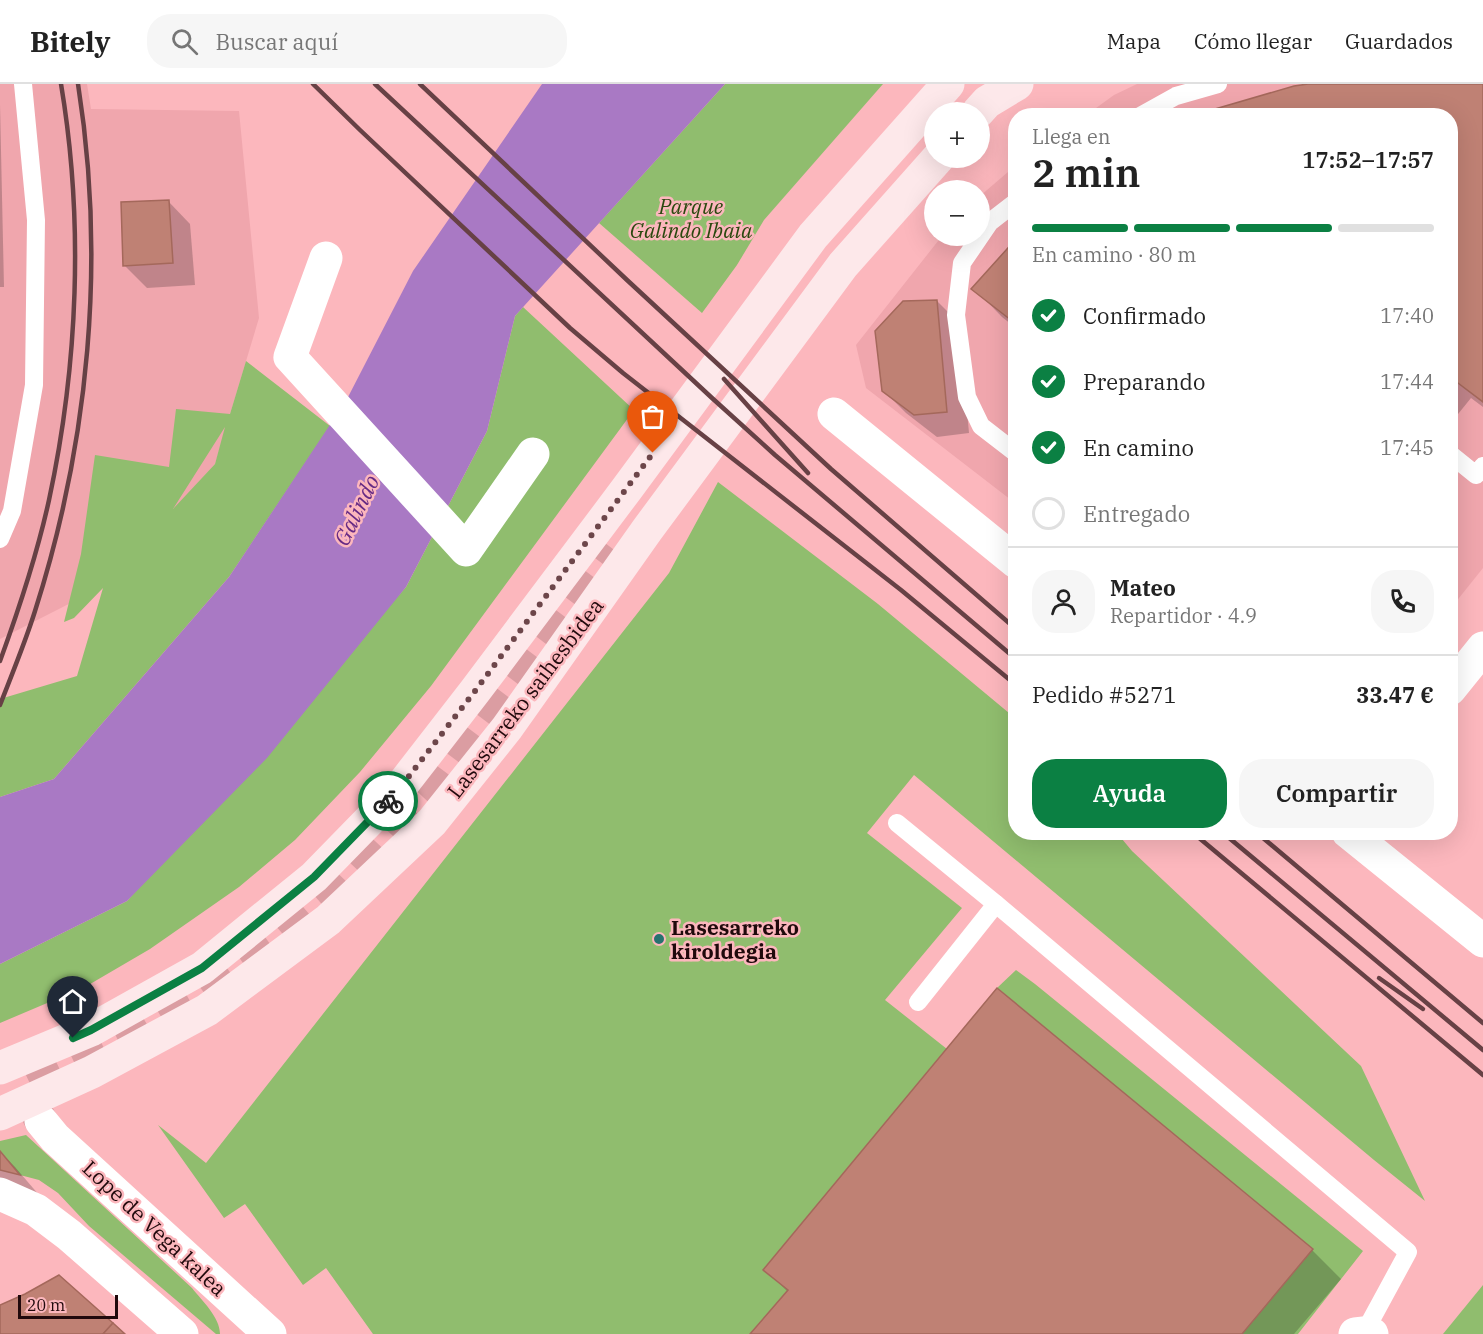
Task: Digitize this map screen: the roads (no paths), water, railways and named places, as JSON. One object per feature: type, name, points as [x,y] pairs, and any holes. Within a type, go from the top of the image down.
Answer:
[{"type":"main road","name":"Lasesarreko saihesbidea","points":[[0,1068],[91,1030],[202,968],[314,877],[396,793],[525,624],[813,236],[948,84]]},
{"type":"main road","points":[[987,102],[1017,84]]},
{"type":"main road","name":"Lasesarreko saihesbidea","points":[[0,1114],[92,1072],[207,1010],[328,920],[432,822],[507,728],[647,530],[843,265],[929,168]]},
{"type":"street","points":[[326,258],[290,357],[466,550],[533,454]]},
{"type":"street","points":[[834,414],[1008,555]]},
{"type":"street","points":[[1458,679],[1483,648]]},
{"type":"street","points":[[1358,840],[1483,941]]},
{"type":"street","name":"Lope de Vega kalea","points":[[40,1121],[55,1138],[270,1334]]},
{"type":"street","points":[[0,1194],[36,1210],[69,1235],[182,1334]]},
{"type":"street","points":[[212,1281],[234,1334]]},
{"type":"lane","points":[[0,539],[12,511],[34,386],[36,220],[23,84]]},
{"type":"lane","points":[[1154,108],[1176,96],[1218,84]]},
{"type":"lane","points":[[1008,208],[990,222],[962,264],[956,315],[967,397],[981,426],[1008,447]]},
{"type":"lane","points":[[1458,460],[1476,475],[1483,466]]},
{"type":"lane","points":[[897,823],[1408,1252],[1364,1334]]},
{"type":"lane","points":[[918,1002],[996,904]]},
{"type":"water","name":"Galindo","points":[[542,84],[725,84],[515,316],[487,431],[406,587],[267,758],[127,901],[0,964],[0,797],[54,779],[229,577],[347,399],[413,271]]},
{"type":"tunnel","points":[[41,1121],[22,1084],[122,1037],[198,993],[274,938],[342,879],[423,793],[609,546]]},
{"type":"railway","points":[[0,661],[27,582],[49,500],[59,449],[72,345],[75,240],[73,188],[61,84]]},
{"type":"railway","points":[[0,705],[31,623],[54,547],[80,416],[91,284],[91,217],[78,84]]},
{"type":"railway","points":[[313,84],[570,328],[623,373],[901,590],[1008,678]]},
{"type":"railway","points":[[375,84],[775,455],[1008,652]]},
{"type":"railway","points":[[420,84],[831,469],[1008,622]]},
{"type":"railway","points":[[724,379],[808,473]]},
{"type":"railway","points":[[1202,840],[1483,1075]]},
{"type":"railway","points":[[1232,840],[1483,1050]]},
{"type":"railway","points":[[1266,840],[1483,1023]]},
{"type":"railway","points":[[1379,978],[1423,1009]]},
{"type":"place","name":"Lasesarreko kiroldegia","points":[[659,939]]},
{"type":"park label","name":"Parque Galindo Ibaia","points":[[691,218]]}]
